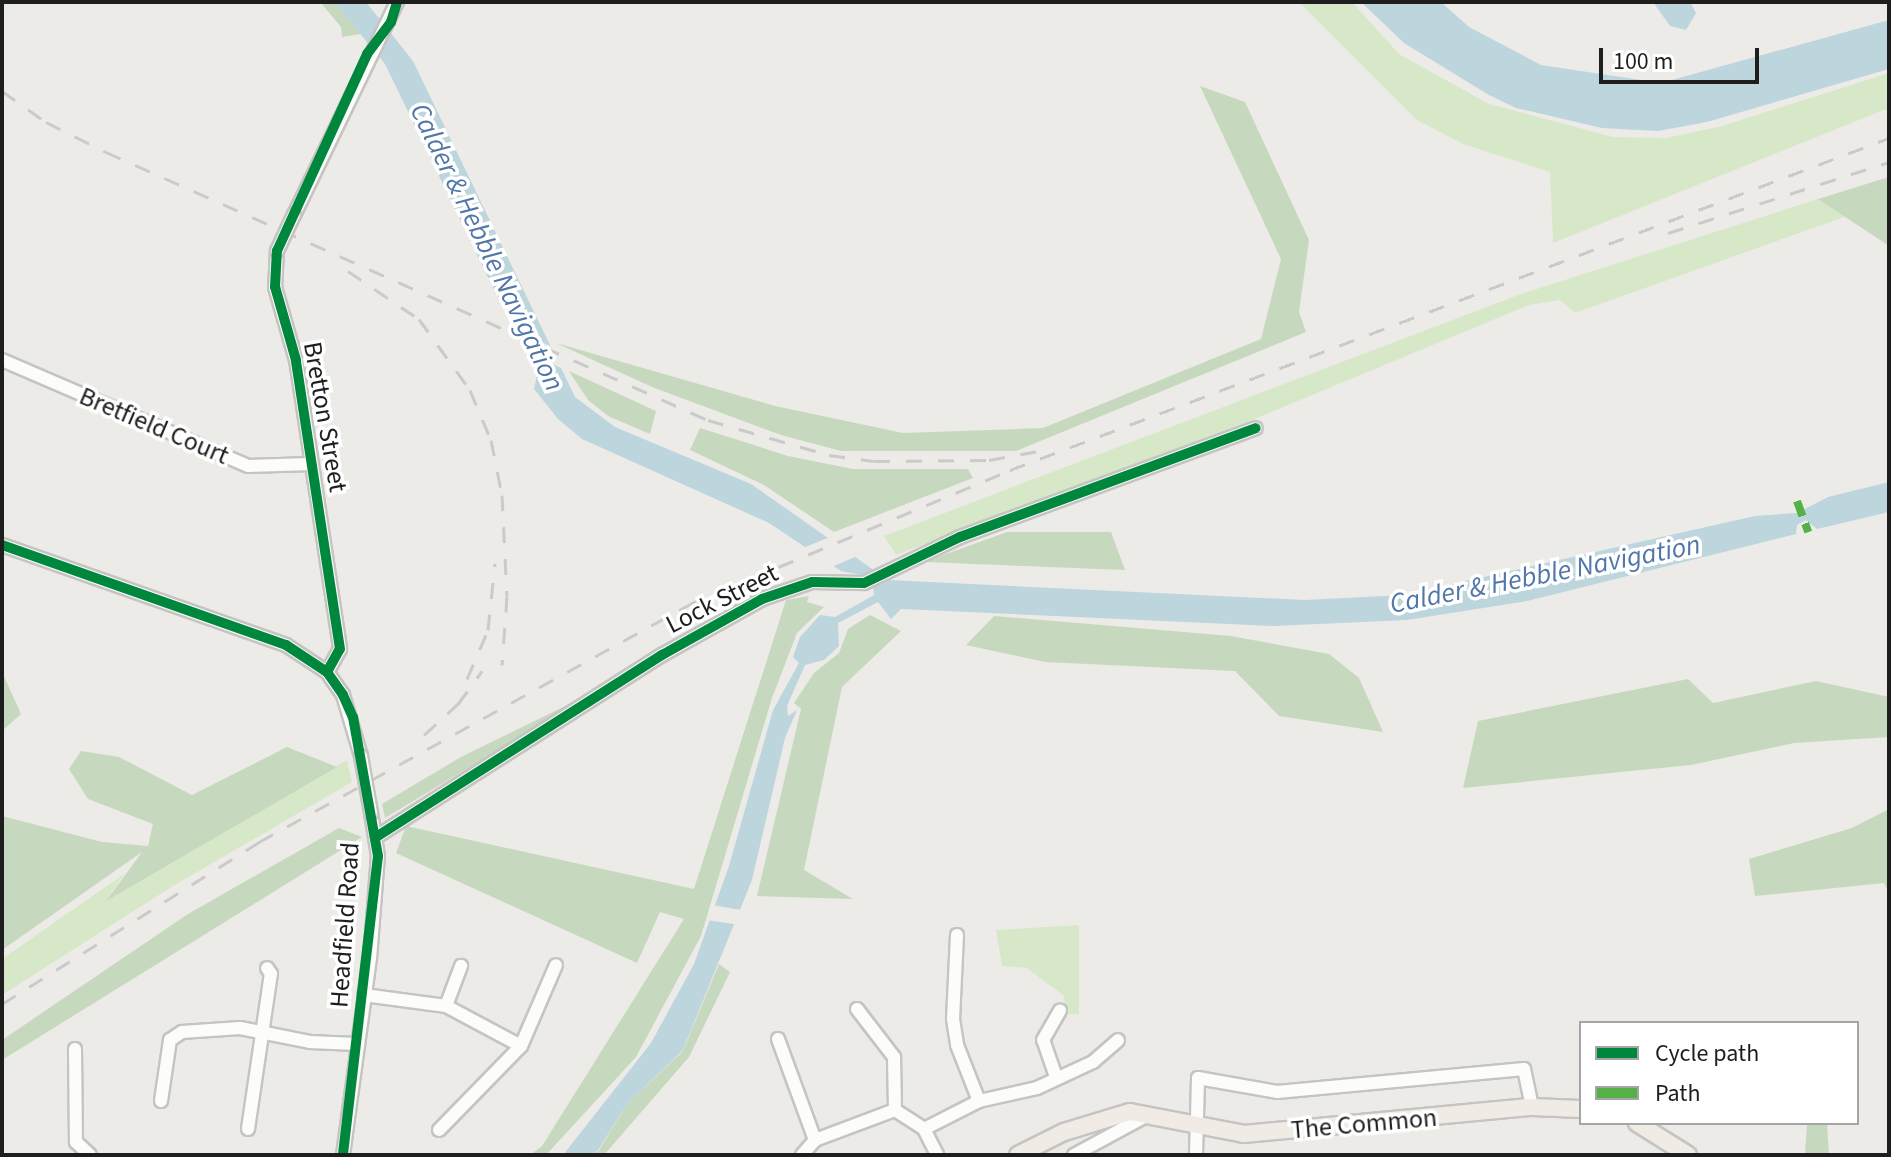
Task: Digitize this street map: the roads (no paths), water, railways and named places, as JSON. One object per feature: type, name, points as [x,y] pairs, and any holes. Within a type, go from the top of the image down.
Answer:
[{"type":"main road","name":"The Common","points":[[1018,1155],[1106,1117],[1148,1115],[1197,1129],[1289,1131],[1532,1107],[1579,1109]]},
{"type":"main road","points":[[1640,1125],[1688,1155]]},
{"type":"street","name":"Bretton Street","points":[[327,672],[340,649],[296,360],[275,287],[277,251],[367,54],[391,22],[397,2]]},
{"type":"street","name":"Bretfield Court","points":[[2,360],[248,466],[311,464]]},
{"type":"street","name":"Lock Street","points":[[376,837],[662,655],[762,599],[812,582],[864,583],[889,567],[1256,428]]},
{"type":"street","name":"Headfield Road","points":[[2,545],[286,645],[327,672],[353,717],[376,837],[364,995],[343,1155]]},
{"type":"street","points":[[957,935],[953,1019],[957,1045],[979,1101]]},
{"type":"street","points":[[439,1130],[476,1098],[521,1046],[556,965]]},
{"type":"street","points":[[446,1006],[461,966]]},
{"type":"street","points":[[248,1129],[271,974],[267,968]]},
{"type":"street","points":[[364,995],[446,1006],[521,1046]]},
{"type":"street","points":[[857,1009],[894,1057],[895,1110]]},
{"type":"street","points":[[1056,1077],[1043,1040],[1060,1010]]},
{"type":"street","points":[[161,1101],[170,1040],[182,1032],[205,1027],[356,1044]]},
{"type":"street","points":[[778,1039],[815,1140]]},
{"type":"street","points":[[924,1129],[979,1101],[1022,1094],[1093,1062],[1118,1040]]},
{"type":"street","points":[[75,1049],[76,1142],[90,1155]]},
{"type":"street","points":[[1196,1155],[1198,1078],[1277,1092],[1524,1069],[1532,1107]]},
{"type":"street","points":[[895,1110],[924,1129],[937,1155]]},
{"type":"street","points":[[802,1155],[815,1140],[895,1110]]},
{"type":"street","points":[[1074,1155],[1148,1115]]},
{"type":"water","name":"Calder & Hebble Navigation","points":[[334,2],[366,2],[413,61],[575,397],[615,427],[751,484],[888,580],[1305,600],[1404,595],[1755,516],[1797,513],[1828,497],[1889,482],[1889,512],[1817,529],[1806,520],[1797,525],[1796,534],[1527,601],[1407,620],[1274,626],[901,609],[891,619],[878,602],[838,623],[839,646],[824,660],[805,665],[787,706],[788,716],[797,710],[785,738],[752,880],[683,1050],[628,1103],[595,1155],[563,1155],[651,1043],[694,964],[729,866],[773,710],[799,663],[793,657],[800,637],[820,615],[835,617],[874,595],[873,586],[867,576],[841,571],[769,523],[582,439],[558,419],[534,389],[541,357],[533,339],[496,294],[385,64]]},
{"type":"water","points":[[1361,2],[1441,2],[1469,27],[1541,65],[1661,83],[1889,20],[1889,69],[1707,122],[1658,131],[1602,128],[1516,108],[1489,95],[1404,43]]},
{"type":"water","points":[[1653,2],[1690,2],[1696,13],[1686,30],[1670,26]]},
{"type":"railway","points":[[2,91],[46,122],[106,152],[708,420],[829,455],[874,461],[989,460],[1038,451]]},
{"type":"railway","points":[[2,1004],[259,842],[690,604],[1010,470],[1889,138]]},
{"type":"railway","points":[[1668,233],[1889,162]]},
{"type":"railway","points":[[348,271],[419,319],[470,390],[491,440],[502,495],[507,596],[502,665]]},
{"type":"railway","points":[[467,679],[488,630],[495,563]]},
{"type":"railway","points":[[424,735],[458,704],[482,671]]}]
